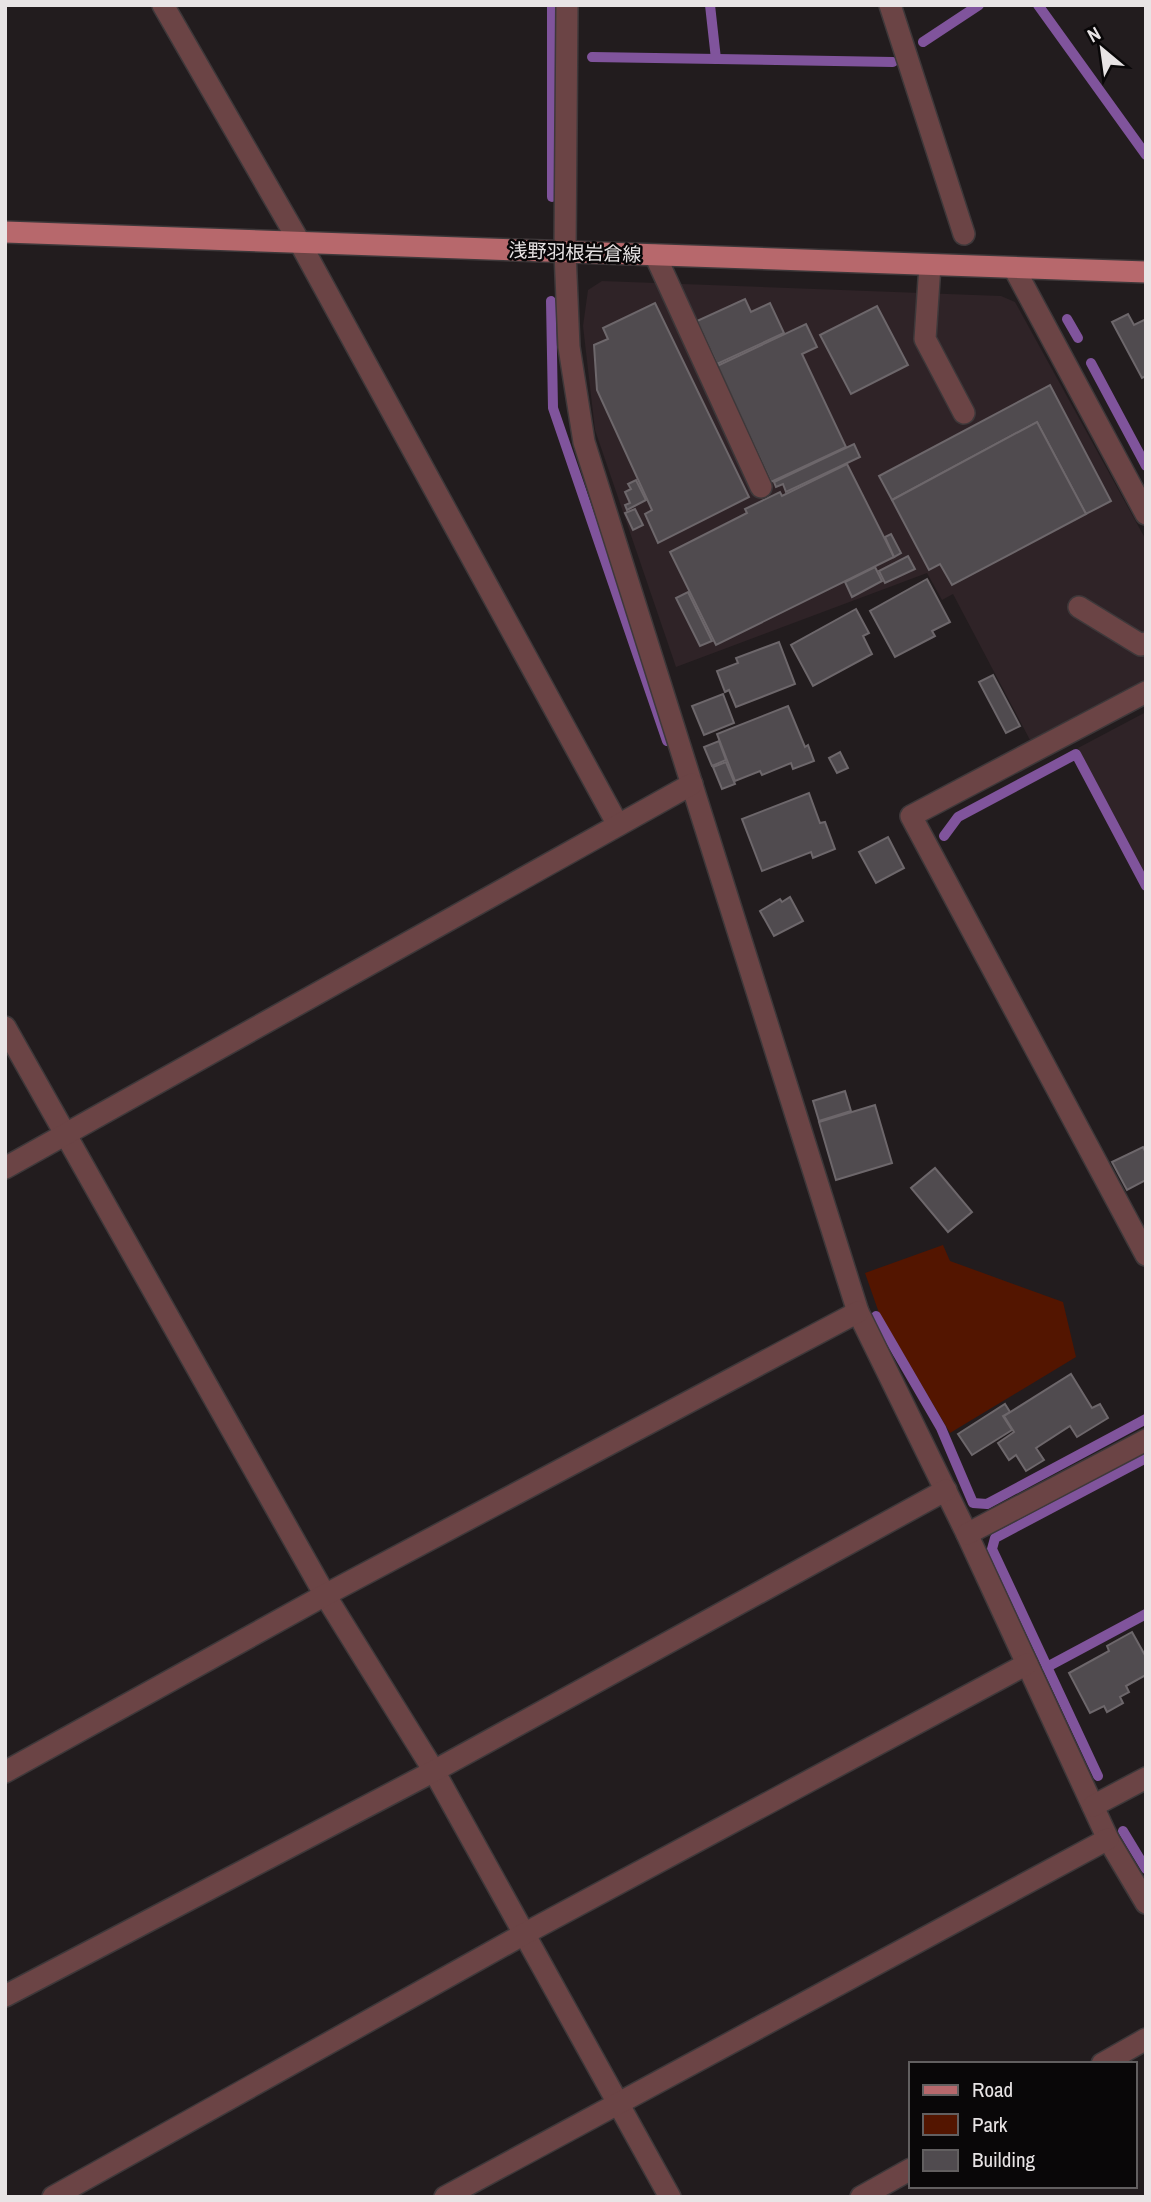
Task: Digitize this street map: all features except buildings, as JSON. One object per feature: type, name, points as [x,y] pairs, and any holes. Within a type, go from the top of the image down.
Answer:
[{"type":"main road","name":"浅野羽根岩倉線","points":[[5,232],[1146,272]]},
{"type":"street","points":[[163,5],[300,243],[618,825]]},
{"type":"street","points":[[567,5],[565,251],[569,347],[584,442],[858,1312],[967,1534],[1108,1839],[1146,1903]]},
{"type":"street","points":[[890,5],[964,234]]},
{"type":"street","points":[[655,255],[761,487]]},
{"type":"street","points":[[930,265],[925,339],[964,413]]},
{"type":"street","points":[[1014,268],[1146,514]]},
{"type":"street","points":[[1079,607],[1141,645],[1146,643]]},
{"type":"street","points":[[1146,692],[911,816],[1146,1255]]},
{"type":"street","points":[[5,1168],[692,784]]},
{"type":"street","points":[[5,1027],[325,1595],[434,1771],[670,2197]]},
{"type":"street","points":[[5,1772],[325,1595],[858,1312]]},
{"type":"street","points":[[967,1534],[1146,1440]]},
{"type":"street","points":[[5,1996],[434,1771],[946,1490]]},
{"type":"street","points":[[53,2197],[524,1934],[1027,1664]]},
{"type":"street","points":[[1093,1806],[1146,1778]]},
{"type":"street","points":[[444,2197],[1108,1839]]},
{"type":"street","points":[[1106,2062],[1146,2039]]},
{"type":"street","points":[[861,2197],[909,2170]]},
{"type":"shaded area","points":[[602,281],[1001,296],[1015,302],[1146,540],[1146,679],[1030,740],[953,594],[942,600],[927,573],[676,667],[595,430],[583,326],[588,290]]},
{"type":"shaded area","points":[[1146,712],[1146,877],[1078,748]]},
{"type":"green space","points":[[943,1245],[950,1261],[1063,1302],[1076,1357],[950,1433],[879,1313],[865,1273]]},
{"type":"waterway","points":[[552,5],[552,197]]},
{"type":"waterway","points":[[710,5],[716,59]]},
{"type":"waterway","points":[[923,42],[979,5]]},
{"type":"waterway","points":[[1038,5],[1146,155]]},
{"type":"waterway","points":[[592,57],[893,62]]},
{"type":"waterway","points":[[551,301],[553,408],[667,741]]},
{"type":"waterway","points":[[1067,319],[1078,338]]},
{"type":"waterway","points":[[1091,363],[1146,466]]},
{"type":"waterway","points":[[944,836],[958,817],[1076,754],[1146,886]]},
{"type":"waterway","points":[[876,1316],[941,1428],[973,1503],[987,1504],[1146,1419]]},
{"type":"waterway","points":[[1098,1776],[992,1549],[995,1538],[1146,1458]]},
{"type":"waterway","points":[[1047,1667],[1146,1614]]},
{"type":"waterway","points":[[1123,1831],[1146,1869]]}]
